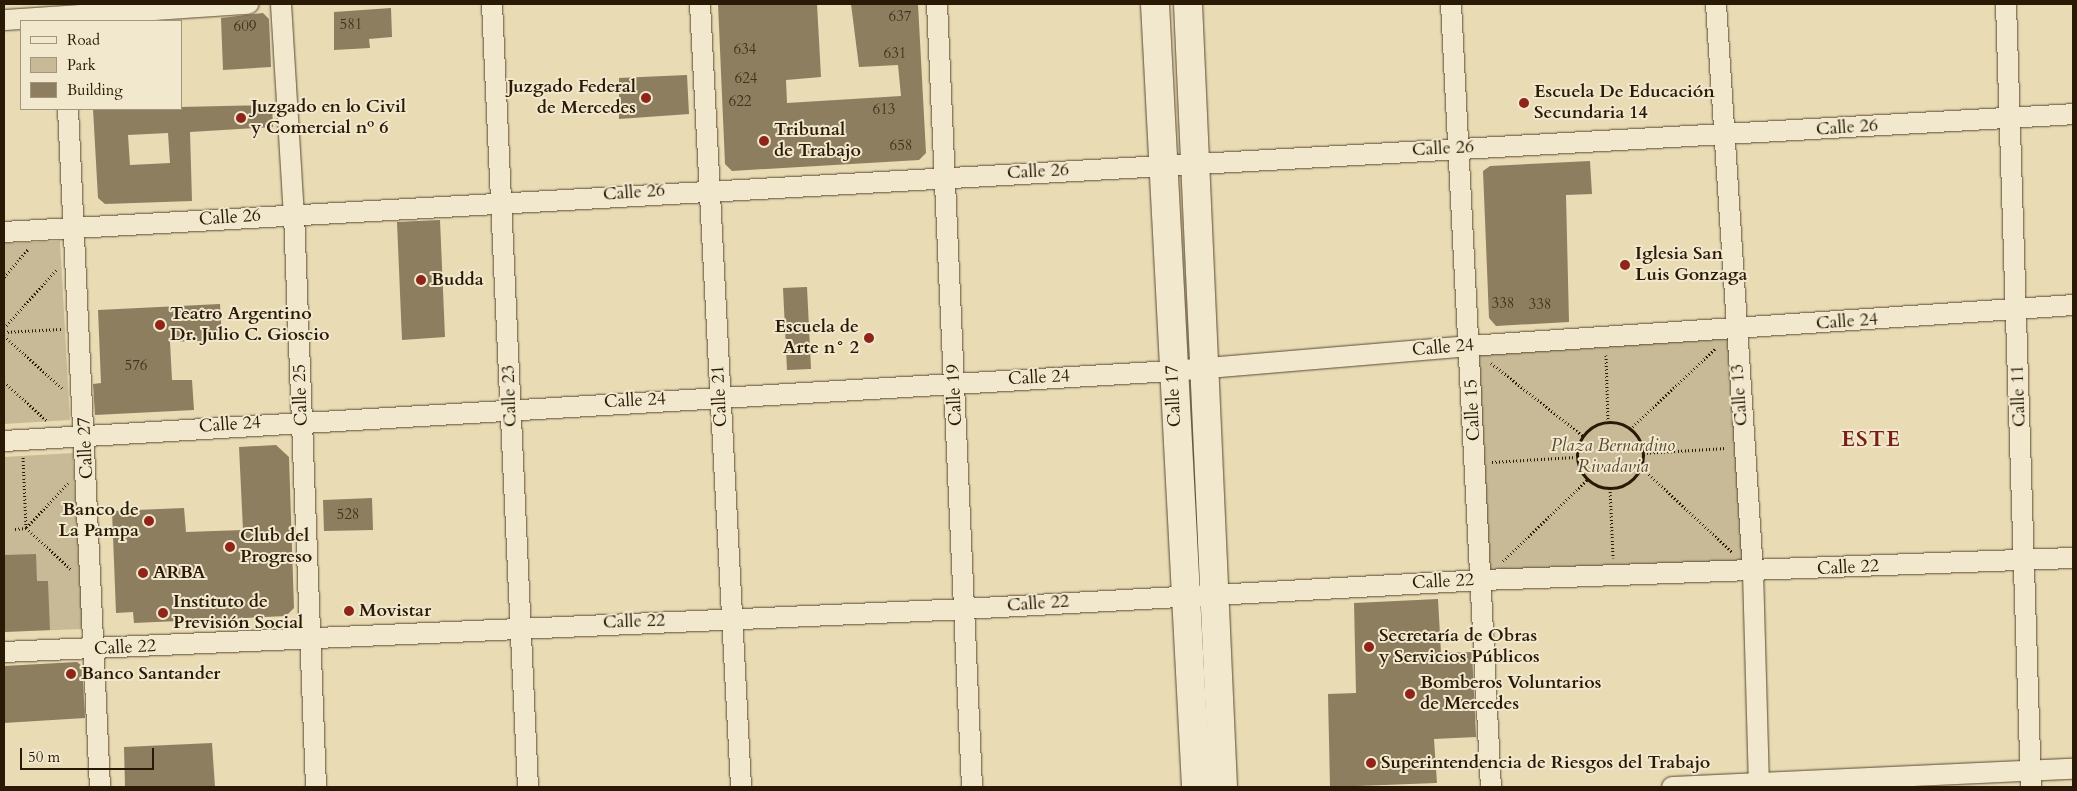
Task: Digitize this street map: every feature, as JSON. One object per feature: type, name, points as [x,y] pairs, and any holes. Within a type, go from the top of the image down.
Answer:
[{"type":"main road","name":"Calle 17","points":[[1155,4],[1184,595],[1196,787]]},
{"type":"main road","name":"Calle 17","points":[[1188,4],[1216,594],[1223,787]]},
{"type":"street","points":[[4,20],[64,14],[248,4]]},
{"type":"street","name":"Calle 25","points":[[281,4],[294,214],[313,638],[316,787]]},
{"type":"street","name":"Calle 23","points":[[492,4],[502,202],[518,626],[528,787]]},
{"type":"street","name":"Calle 21","points":[[700,4],[729,618],[741,787]]},
{"type":"street","name":"Calle 19","points":[[937,4],[972,787]]},
{"type":"street","name":"Calle 15","points":[[1451,4],[1483,580],[1491,787]]},
{"type":"street","name":"Calle 13","points":[[1716,4],[1723,136],[1753,572],[1759,786]]},
{"type":"street","name":"Calle 11","points":[[2006,4],[2031,779]]},
{"type":"street","name":"Calle 27","points":[[68,110],[86,435],[100,787]]},
{"type":"street","name":"Calle 26","points":[[4,232],[710,188],[944,177],[1458,148],[1723,136],[2010,116],[2073,114]]},
{"type":"street","name":"Calle 24","points":[[4,441],[302,420],[1173,371],[1469,346],[2015,311],[2073,305]]},
{"type":"street","name":"Calle 22","points":[[4,652],[313,638],[518,626],[964,609],[1184,595],[1483,580],[1753,572],[2073,558]]},
{"type":"street","points":[[1672,787],[2031,779],[2073,770]]},
{"type":"path","points":[[4,276],[32,245]]},
{"type":"path","points":[[4,328],[63,262]]},
{"type":"path","points":[[4,334],[68,329]]},
{"type":"path","points":[[1630,429],[1736,329]]},
{"type":"path","points":[[4,334],[72,397]]},
{"type":"path","points":[[1605,338],[1608,422]]},
{"type":"path","points":[[1469,346],[1583,436]]},
{"type":"path","points":[[4,382],[50,424]]},
{"type":"path","points":[[1608,422],[1630,429],[1643,453],[1641,468],[1628,483],[1610,488],[1587,480],[1576,457],[1583,436],[1608,422]]},
{"type":"path","points":[[1643,453],[1744,448]]},
{"type":"path","points":[[23,454],[26,528]]},
{"type":"path","points":[[1476,463],[1576,457]]},
{"type":"path","points":[[1641,468],[1753,572]]},
{"type":"path","points":[[26,528],[70,480]]},
{"type":"path","points":[[1483,580],[1587,480]]},
{"type":"path","points":[[1610,488],[1614,576]]},
{"type":"path","points":[[15,528],[26,528],[76,574]]},
{"type":"green space","points":[[60,241],[70,420],[4,424],[4,243]]},
{"type":"green space","name":"Plaza Bernardino Rivadavia","points":[[1736,329],[1753,572],[1483,580],[1469,346]]},
{"type":"green space","points":[[73,453],[83,629],[4,632],[4,457]]},
{"type":"building","points":[[718,4],[817,4],[821,77],[786,80],[787,103],[901,96],[898,65],[859,67],[851,4],[918,4],[926,153],[919,160],[732,171],[725,164]]},
{"type":"building","points":[[391,8],[392,37],[369,39],[370,48],[334,50],[334,12]]},
{"type":"building","points":[[263,13],[269,19],[271,67],[223,70],[221,18]]},
{"type":"building","points":[[687,75],[689,114],[619,119],[619,78]]},
{"type":"building","points":[[272,105],[273,127],[190,132],[192,201],[105,204],[98,198],[93,110],[182,110],[182,107]],"holes":[[[168,133],[170,163],[130,165],[128,135]]]},
{"type":"building","points":[[1590,161],[1592,194],[1566,195],[1569,322],[1496,326],[1489,318],[1483,171],[1490,166]]},
{"type":"building","name":"Budda","points":[[440,220],[445,337],[402,340],[397,222]]},
{"type":"building","points":[[807,287],[811,369],[787,370],[783,288]]},
{"type":"building","points":[[220,304],[222,340],[170,342],[172,380],[192,380],[194,410],[95,415],[93,384],[101,383],[98,310]]},
{"type":"building","points":[[276,445],[289,457],[294,608],[286,616],[134,623],[133,612],[116,613],[112,511],[184,508],[186,532],[243,530],[239,447]]},
{"type":"building","points":[[372,498],[373,530],[324,531],[323,500]]},
{"type":"building","points":[[36,554],[37,581],[48,581],[50,630],[4,632],[4,555]]},
{"type":"building","name":"Bomberos Voluntarios de Mercedes","points":[[1438,599],[1441,653],[1472,652],[1476,737],[1434,739],[1437,783],[1330,787],[1328,694],[1356,693],[1354,603]]},
{"type":"building","points":[[77,662],[82,666],[85,718],[4,723],[4,666]]},
{"type":"building","points":[[212,743],[215,787],[125,787],[124,747]]},
{"type":"place","name":"Juzgado Federal de Mercedes","points":[[646,98]]},
{"type":"place","name":"Escuela De Educación Secundaria 14","points":[[1524,103]]},
{"type":"place","name":"Juzgado en lo Civil y Comercial nº 6","points":[[241,118]]},
{"type":"place","name":"Tribunal de Trabajo","points":[[764,141]]},
{"type":"place","name":"Iglesia San Luis Gonzaga","points":[[1625,265]]},
{"type":"place","name":"Budda","points":[[421,280]]},
{"type":"place","name":"Teatro Argentino Dr. Julio C. Gioscio","points":[[160,325]]},
{"type":"place","name":"Escuela de Arte n° 2","points":[[869,338]]},
{"type":"place","name":"Banco de La Pampa","points":[[149,521]]},
{"type":"place","name":"Club del Progreso","points":[[230,547]]},
{"type":"place","name":"ARBA","points":[[143,573]]},
{"type":"place","name":"Movistar","points":[[349,611]]},
{"type":"place","name":"Instituto de Previsión Social","points":[[163,613]]},
{"type":"place","name":"Secretaría de Obras y Servicios Públicos","points":[[1369,647]]},
{"type":"place","name":"Banco Santander","points":[[71,674]]},
{"type":"place","name":"Bomberos Voluntarios de Mercedes","points":[[1410,694]]},
{"type":"place","name":"Superintendencia de Riesgos del Trabajo","points":[[1371,763]]},
{"type":"district","name":"ESTE","points":[[1871,440]]}]
